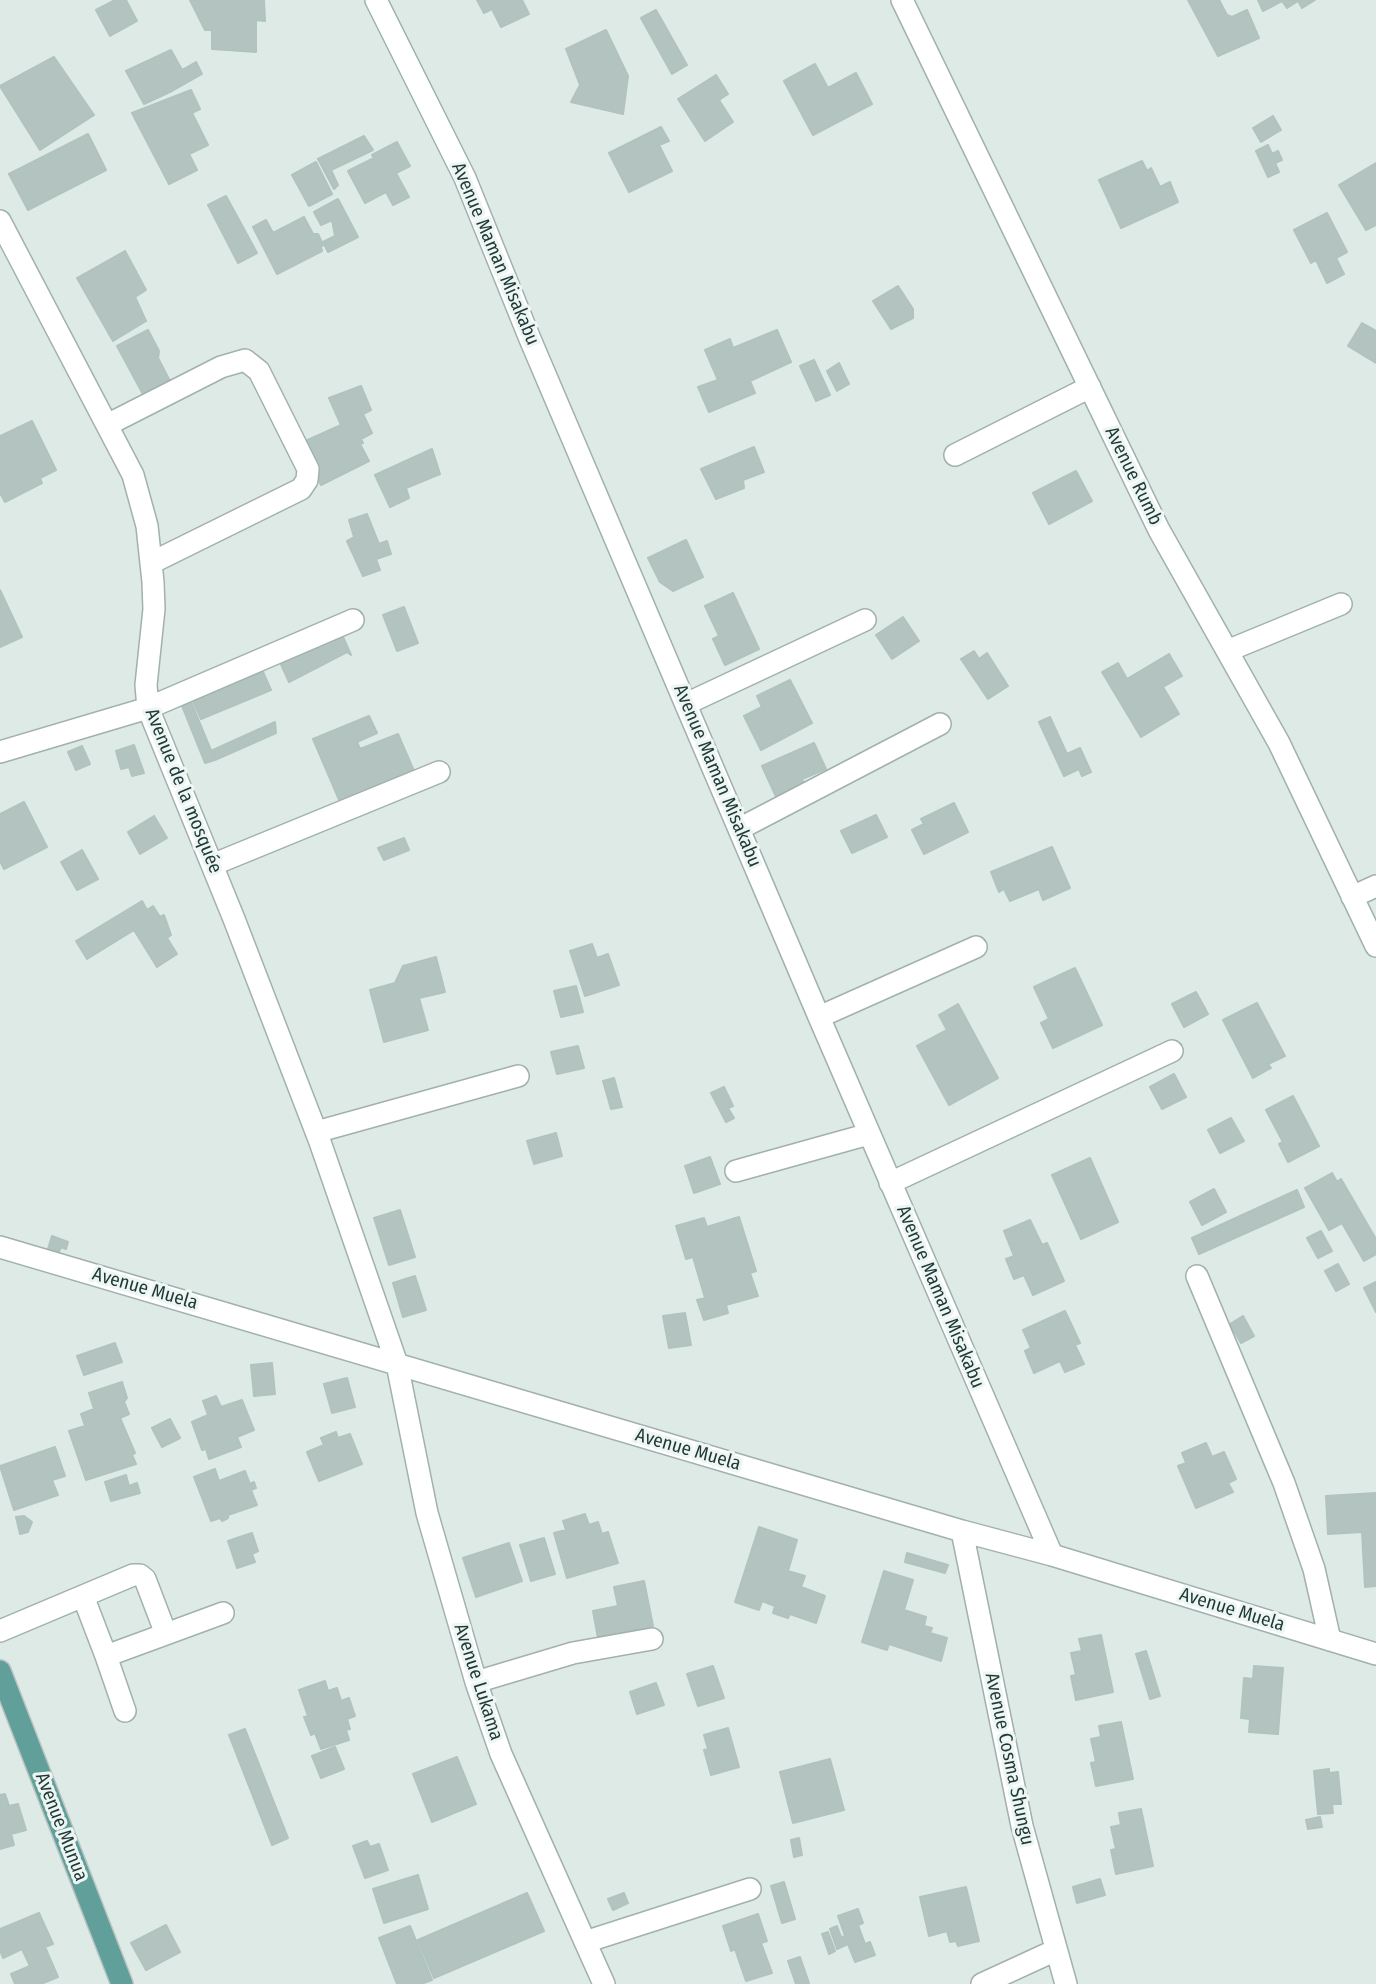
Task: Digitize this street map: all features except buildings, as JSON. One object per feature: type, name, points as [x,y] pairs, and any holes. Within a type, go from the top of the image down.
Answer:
[{"type":"main road","name":"Avenue Munua","points":[[0,1671],[122,1984]]},
{"type":"street","name":"Avenue Maman Misakabu","points":[[376,0],[465,178],[530,340],[869,1135],[1052,1555]]},
{"type":"street","name":"Avenue Rumb","points":[[902,0],[1159,530],[1279,743],[1376,946]]},
{"type":"street","name":"Avenue de la mosquée","points":[[0,221],[133,475],[147,526],[154,609],[146,685],[148,708],[316,1132],[397,1364]]},
{"type":"street","points":[[107,425],[232,362],[245,360],[259,370],[308,469],[307,480],[301,489],[151,563]]},
{"type":"street","points":[[955,454],[1090,387]]},
{"type":"street","points":[[1227,651],[1341,604]]},
{"type":"street","points":[[0,752],[148,708],[353,620]]},
{"type":"street","points":[[686,704],[865,620]]},
{"type":"street","points":[[739,829],[940,724]]},
{"type":"street","points":[[212,865],[439,772]]},
{"type":"street","points":[[1352,897],[1376,886]]},
{"type":"street","points":[[819,1017],[976,947]]},
{"type":"street","points":[[890,1183],[1172,1051]]},
{"type":"street","points":[[316,1132],[518,1076]]},
{"type":"street","points":[[736,1171],[869,1135]]},
{"type":"street","name":"Avenue Muela","points":[[0,1247],[962,1531],[1052,1555],[1376,1654]]},
{"type":"street","points":[[1197,1276],[1284,1483],[1314,1569],[1330,1640]]},
{"type":"street","name":"Avenue Lukama","points":[[397,1364],[427,1513],[476,1682],[502,1754],[604,1984]]},
{"type":"street","name":"Avenue Cosma Shungu","points":[[962,1531],[1022,1826],[1066,1984]]},
{"type":"street","points":[[0,1631],[133,1575],[140,1575],[145,1579],[166,1634]]},
{"type":"street","points":[[83,1596],[125,1711]]},
{"type":"street","points":[[106,1656],[223,1613]]},
{"type":"street","points":[[476,1682],[573,1653],[652,1639]]},
{"type":"street","points":[[585,1942],[750,1889]]},
{"type":"street","points":[[982,1984],[1056,1950]]}]
